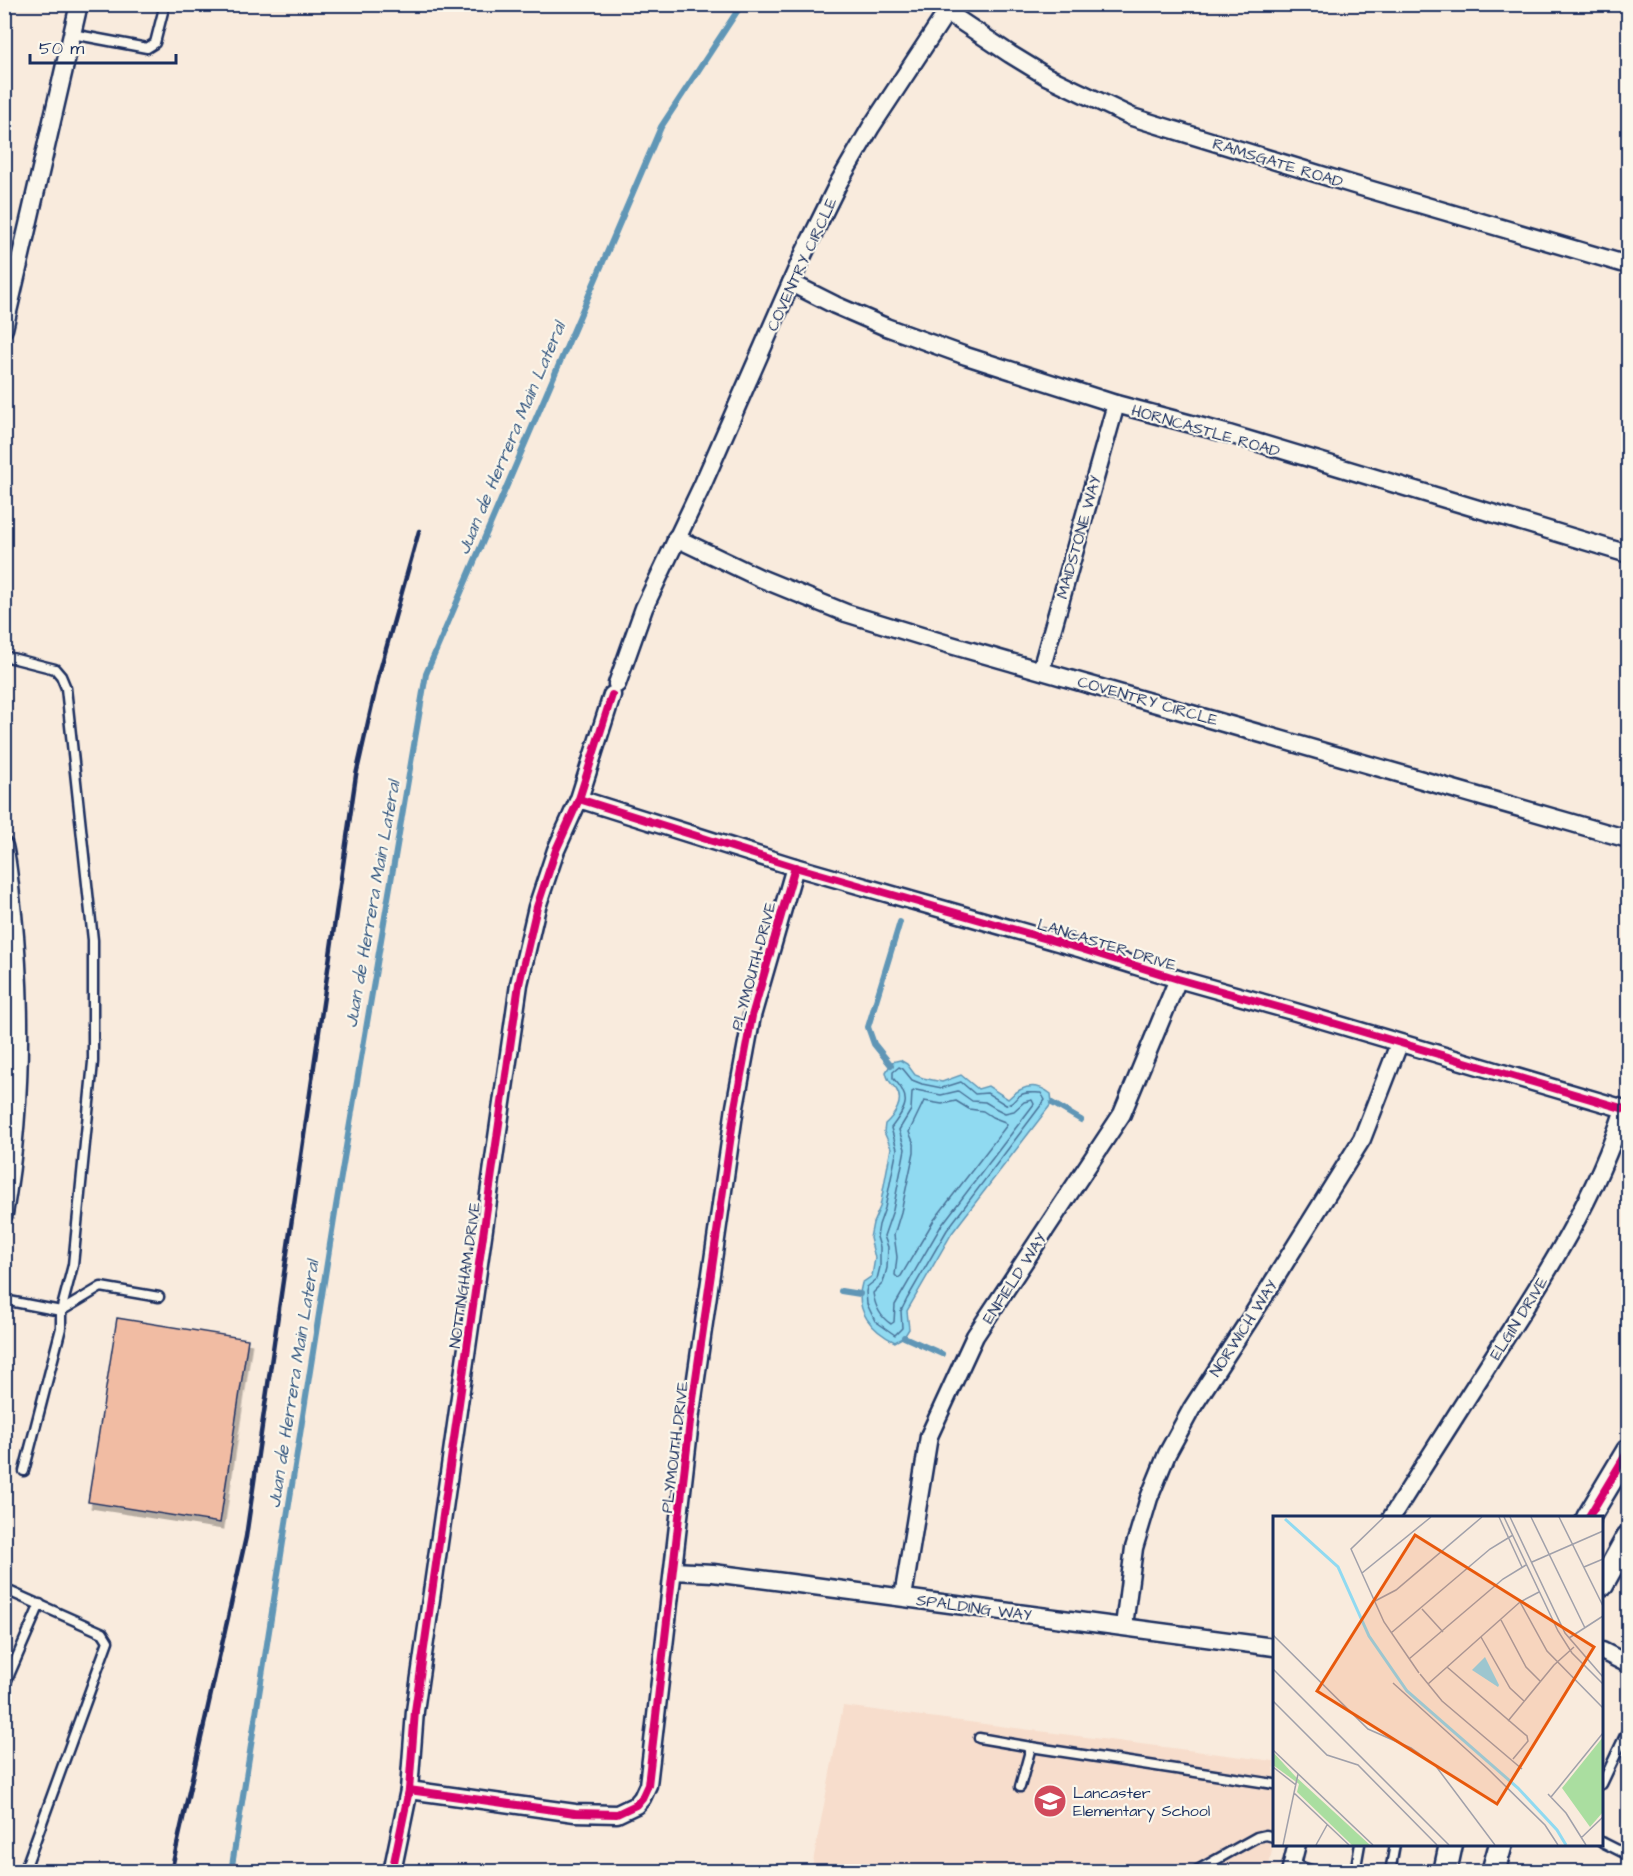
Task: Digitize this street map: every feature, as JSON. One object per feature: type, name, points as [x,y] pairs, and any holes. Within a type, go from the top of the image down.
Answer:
[{"type":"main road","points":[[1589,1516],[1629,1451]]},
{"type":"main road","points":[[1603,1582],[1629,1537]]},
{"type":"main road","points":[[1444,1872],[1451,1846]]},
{"type":"main road","points":[[1493,1872],[1501,1846]]},
{"type":"street","points":[[4,329],[79,4]]},
{"type":"street","name":"RAMSGATE ROAD","points":[[950,8],[1010,54],[1046,76],[1132,117],[1340,181],[1629,265]]},
{"type":"street","name":"COVENTRY CIRCLE","points":[[644,608],[702,486],[791,284],[839,182],[871,127],[950,8]]},
{"type":"street","name":"HORNCASTLE ROAD","points":[[791,284],[835,305],[966,356],[1116,404],[1229,434],[1629,554]]},
{"type":"street","name":"MAIDSTONE WAY","points":[[1041,670],[1116,404]]},
{"type":"street","name":"COVENTRY CIRCLE","points":[[676,538],[760,578],[846,613],[1629,839]]},
{"type":"street","name":"NOTTINGHAM DRIVE","points":[[392,1872],[409,1790],[415,1711],[519,984],[537,907],[556,850],[579,799],[614,689],[644,608]]},
{"type":"street","name":"LANCASTER DRIVE","points":[[579,799],[795,867],[1626,1109]]},
{"type":"street","points":[[4,846],[19,971],[18,1102],[12,1171],[4,1214]]},
{"type":"street","name":"PLYMOUTH DRIVE","points":[[409,1790],[575,1813],[617,1814],[636,1805],[648,1785],[691,1413],[735,1107],[752,1016],[795,867]]},
{"type":"street","name":"ENFIELD WAY","points":[[903,1598],[928,1436],[975,1336],[1122,1114],[1178,979]]},
{"type":"street","name":"NORWICH WAY","points":[[1124,1626],[1134,1548],[1149,1498],[1167,1454],[1192,1408],[1362,1139],[1399,1044]]},
{"type":"street","name":"ELGIN DRIVE","points":[[1392,1516],[1563,1247],[1596,1182],[1626,1109]]},
{"type":"street","name":"SPALDING WAY","points":[[673,1572],[713,1573],[1273,1647]]},
{"type":"street","points":[[1603,1651],[1629,1664]]},
{"type":"street","points":[[1291,1868],[1297,1846]]},
{"type":"lane","points":[[72,34],[147,48],[155,43],[165,4]]},
{"type":"lane","points":[[4,656],[55,669],[66,688],[93,940],[93,1062],[74,1265],[61,1311],[61,1328],[24,1471]]},
{"type":"lane","points":[[4,1300],[61,1311],[101,1287],[159,1297]]},
{"type":"lane","points":[[4,1589],[103,1633],[108,1641],[24,1872]]},
{"type":"lane","points":[[4,1687],[40,1605]]},
{"type":"lane","points":[[1603,1782],[1629,1729]]},
{"type":"lane","points":[[979,1738],[1273,1784]]},
{"type":"lane","points":[[1020,1788],[1031,1747]]},
{"type":"lane","points":[[1194,1872],[1257,1837],[1273,1837]]},
{"type":"lane","points":[[1603,1842],[1629,1855]]},
{"type":"lane","points":[[1355,1872],[1360,1846]]},
{"type":"lane","points":[[1389,1872],[1395,1846]]},
{"type":"lane","points":[[1291,1868],[1317,1872]]},
{"type":"shaded area","name":"Lancaster Elementary School","points":[[843,1706],[1273,1761],[1273,1845],[1268,1871],[811,1872]]},
{"type":"water","points":[[900,1060],[907,1064],[915,1075],[923,1078],[942,1082],[961,1075],[978,1089],[988,1086],[1008,1099],[1023,1088],[1039,1087],[1051,1094],[1052,1103],[952,1233],[907,1311],[909,1329],[904,1337],[895,1342],[879,1332],[867,1319],[860,1293],[862,1283],[872,1276],[875,1258],[870,1238],[880,1207],[891,1148],[884,1132],[885,1124],[895,1113],[899,1103],[896,1089],[888,1079],[886,1072],[892,1062]]},
{"type":"building","points":[[117,1318],[248,1339],[220,1523],[88,1502]]},
{"type":"waterway","name":"Juan de Herrera Main Lateral","points":[[231,1872],[336,1206],[426,674],[661,127],[742,4]]},
{"type":"waterway","points":[[891,1065],[874,1044],[868,1027],[900,922]]},
{"type":"waterway","points":[[1052,1103],[1081,1120]]},
{"type":"waterway","points":[[841,1291],[860,1294]]},
{"type":"waterway","points":[[904,1337],[942,1354]]},
{"type":"railway","points":[[171,1872],[246,1537],[356,775],[379,674],[419,531]]},
{"type":"cycle path","points":[[392,1872],[409,1790],[415,1711],[519,984],[537,907],[556,850],[579,799],[612,695]]},
{"type":"cycle path","points":[[579,799],[795,867],[1628,1110]]},
{"type":"cycle path","points":[[409,1790],[575,1813],[617,1814],[636,1805],[648,1785],[691,1413],[735,1107],[752,1016],[795,867]]},
{"type":"cycle path","points":[[1589,1516],[1628,1451]]},
{"type":"place","name":"Lancaster Elementary School","points":[[1050,1801]]}]
